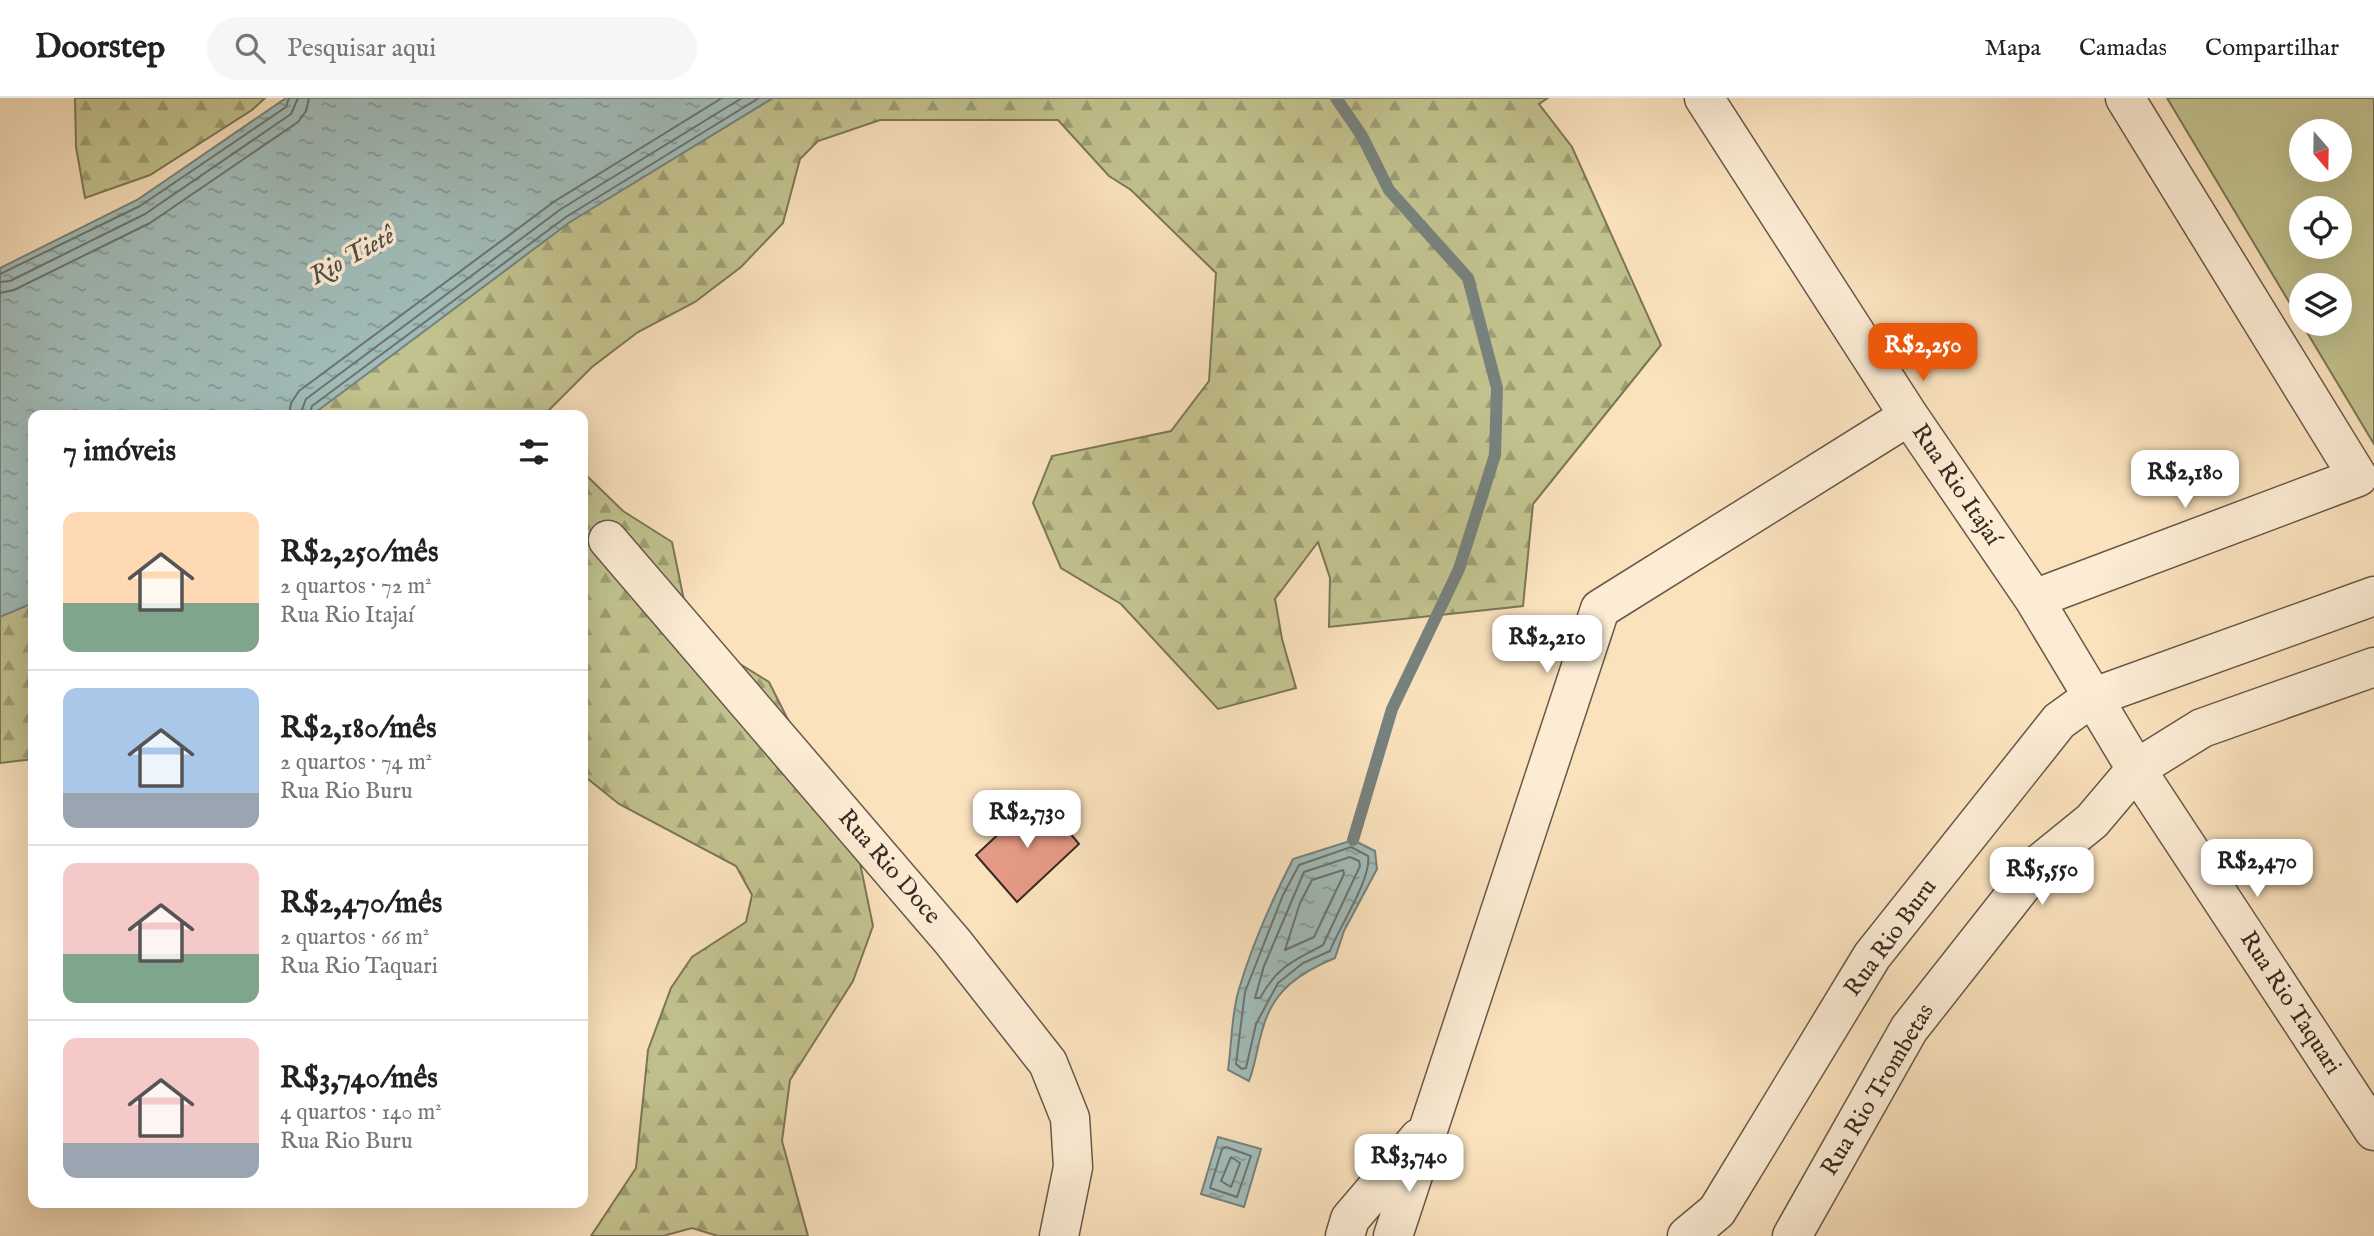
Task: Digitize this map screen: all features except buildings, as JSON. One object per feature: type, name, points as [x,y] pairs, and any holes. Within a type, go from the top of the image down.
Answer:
[{"type":"street","name":"Rua Rio Itajaí","points":[[1704,98],[1909,416],[2034,599],[2091,698]]},
{"type":"street","points":[[2034,599],[2358,477],[2125,98]]},
{"type":"street","points":[[1393,1236],[1600,609],[1909,416]]},
{"type":"street","name":"Rua Rio Doce","points":[[608,540],[953,942],[1048,1063],[1070,1118],[1073,1167],[1059,1236]]},
{"type":"street","name":"Rua Rio Buru","points":[[1688,1236],[1717,1212],[1872,956],[2059,721],[2091,698],[2374,596]]},
{"type":"street","name":"Rua Rio Trombetas","points":[[1792,1236],[1909,1029],[2039,864],[2092,821],[2136,769],[2202,728],[2374,667]]},
{"type":"street","name":"Rua Rio Taquari","points":[[2091,698],[2374,1131]]},
{"type":"street","points":[[1345,1236],[1357,1210],[1429,1127]]},
{"type":"green space","points":[[75,98],[265,98],[252,110],[150,175],[85,198],[76,147]]},
{"type":"green space","points":[[704,98],[1548,98],[1539,104],[1572,147],[1661,345],[1533,504],[1523,606],[1329,627],[1330,578],[1318,542],[1275,599],[1282,639],[1296,688],[1218,709],[1121,604],[1061,568],[1033,503],[1052,456],[1171,431],[1209,381],[1216,273],[1131,190],[1109,176],[1058,120],[880,120],[818,141],[800,159],[783,223],[741,267],[695,302],[638,332],[592,367],[549,410],[242,410]]},
{"type":"green space","points":[[2167,98],[2374,98],[2374,444],[2309,336],[2352,336],[2352,273],[2289,273],[2289,302]]},
{"type":"green space","points":[[588,477],[623,511],[672,542],[685,605],[719,651],[769,682],[860,863],[873,926],[853,981],[790,1080],[782,1141],[808,1236],[718,1236],[692,1228],[663,1236],[591,1236],[636,1168],[648,1050],[671,988],[692,957],[746,922],[752,895],[736,866],[619,804],[588,779]]},
{"type":"green space","points":[[28,531],[28,760],[0,763],[0,545]]},
{"type":"water","name":"Rio Tietê","points":[[286,98],[773,98],[570,222],[319,410],[28,410],[28,605],[0,617],[0,268],[137,200]]},
{"type":"water","points":[[1353,840],[1375,851],[1377,869],[1344,931],[1335,958],[1300,976],[1274,1003],[1263,1028],[1249,1081],[1228,1070],[1236,999],[1263,923],[1293,859]]},
{"type":"water","points":[[1218,1137],[1261,1149],[1244,1207],[1201,1194]]},
{"type":"waterway","points":[[1336,98],[1362,136],[1389,190],[1468,278],[1497,388],[1495,455],[1459,569],[1392,709],[1353,840]]}]
